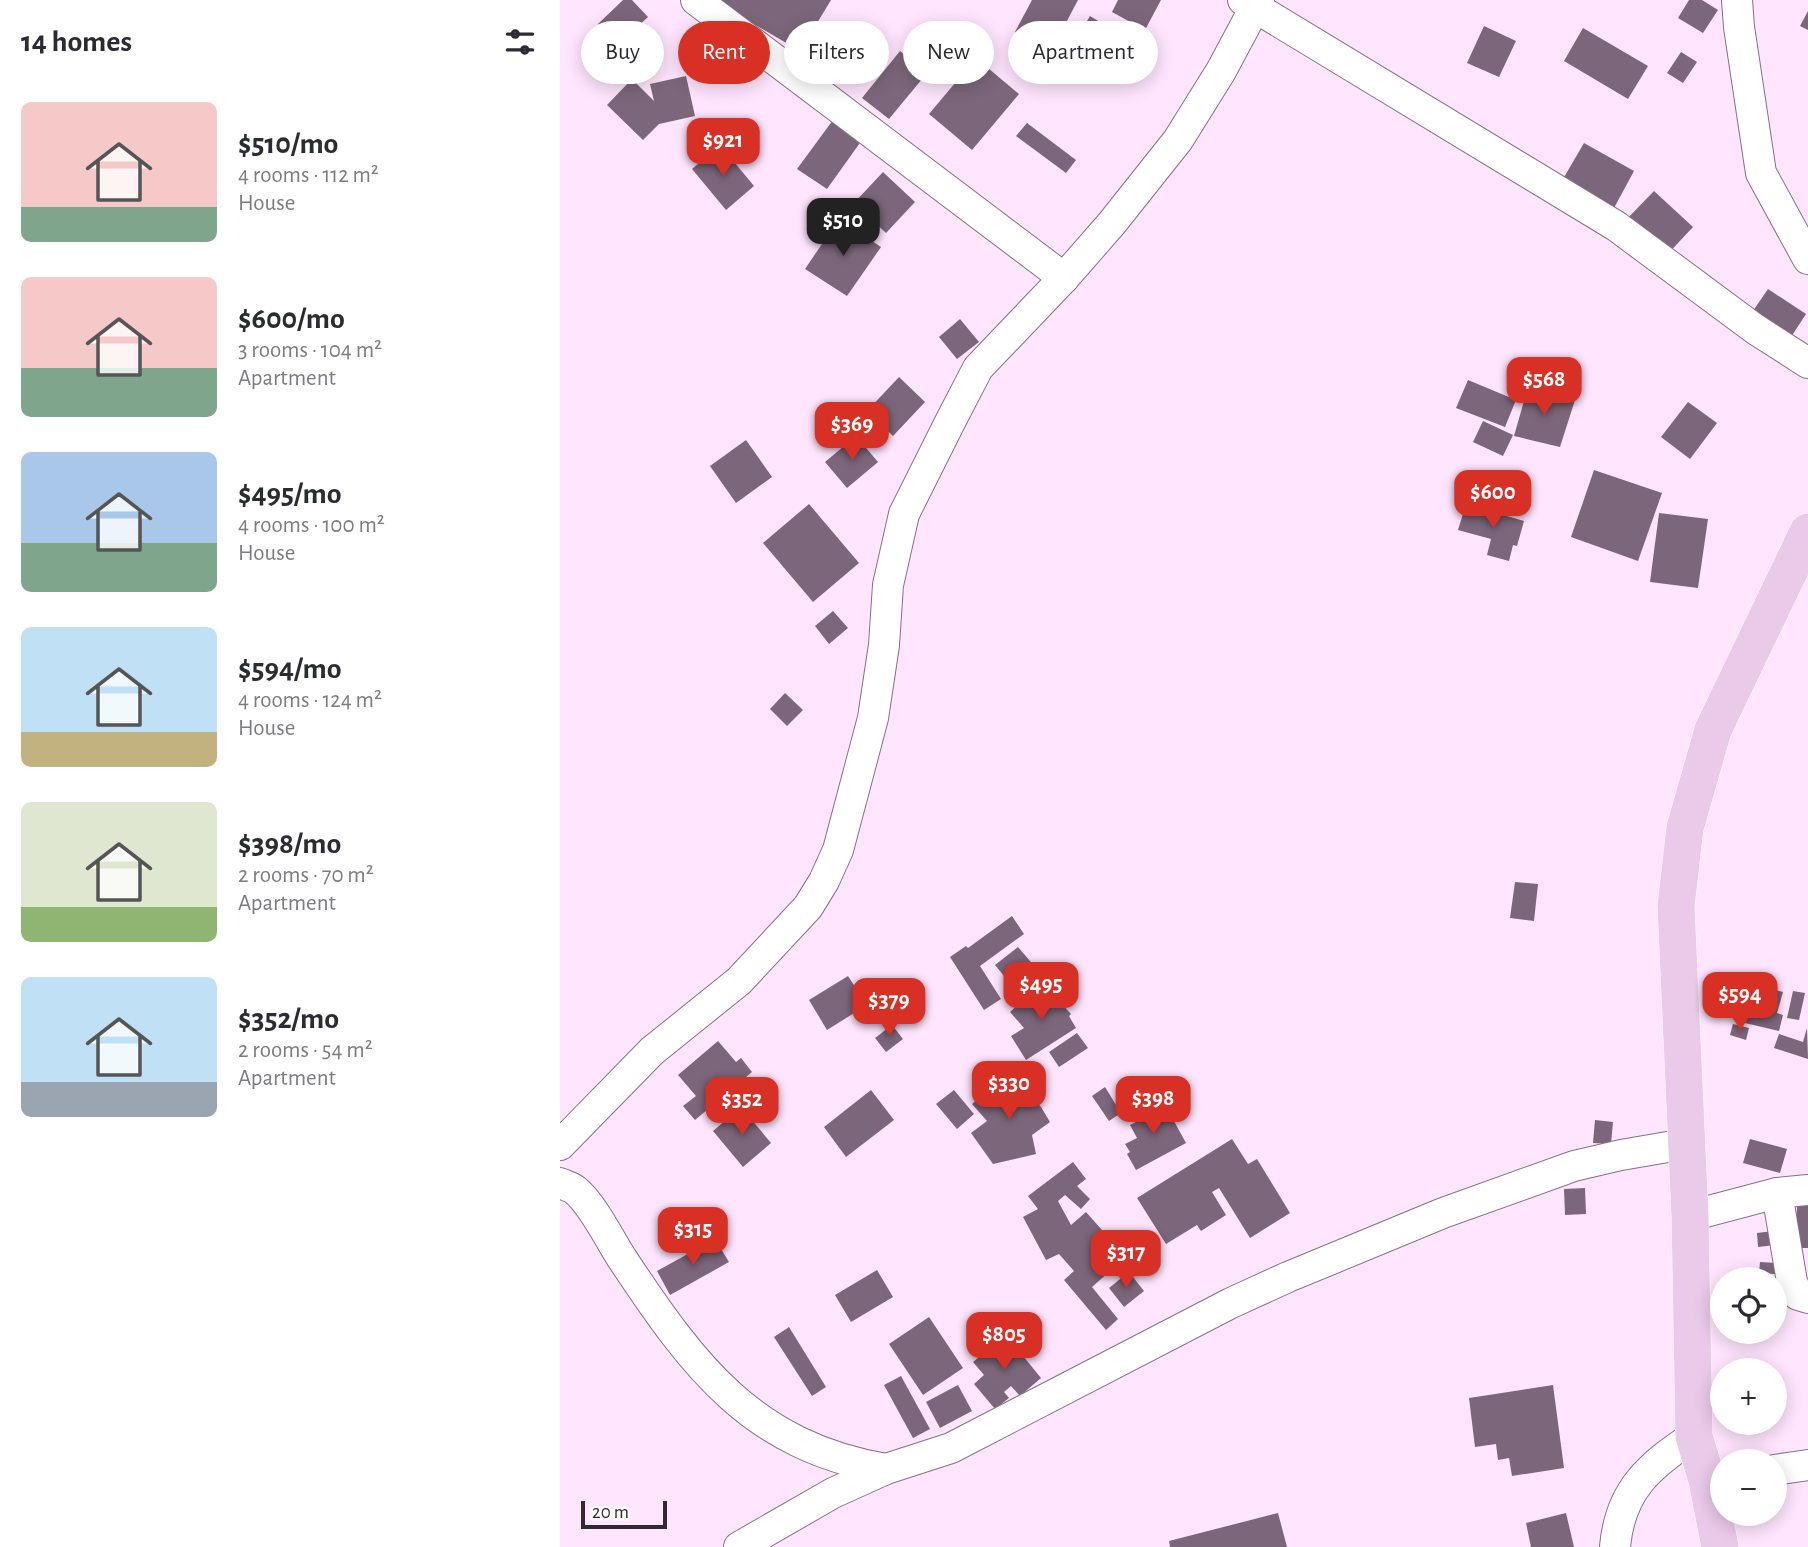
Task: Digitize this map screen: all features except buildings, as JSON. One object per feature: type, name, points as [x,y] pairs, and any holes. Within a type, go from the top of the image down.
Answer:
[{"type":"main road","points":[[1710,1470],[1694,1436],[1690,1216],[1676,906],[1685,828],[1713,730],[1808,532]]},
{"type":"main road","points":[[1718,1526],[1720,1547]]},
{"type":"street","points":[[696,0],[1064,278]]},
{"type":"street","points":[[1737,0],[1738,27],[1761,173],[1808,259]]},
{"type":"street","points":[[560,1145],[652,1051],[739,981],[808,907],[824,881],[838,850],[873,718],[884,645],[888,585],[904,514],[978,368],[1064,278],[1178,140],[1221,71],[1253,3],[1616,226],[1755,329],[1808,363]]},
{"type":"street","points":[[739,1547],[833,1493],[886,1469],[951,1448],[1231,1303],[1443,1213],[1574,1167],[1621,1154],[1685,1144]]},
{"type":"street","points":[[560,1183],[575,1190],[695,1361],[722,1389],[763,1422],[796,1440],[854,1463],[886,1469]]},
{"type":"street","points":[[1690,1216],[1777,1193],[1808,1190]]},
{"type":"street","points":[[1777,1193],[1793,1282],[1798,1296],[1808,1298]]},
{"type":"street","points":[[1615,1547],[1617,1522],[1631,1492],[1658,1460],[1694,1436]]},
{"type":"street","points":[[1787,1468],[1808,1465]]}]
